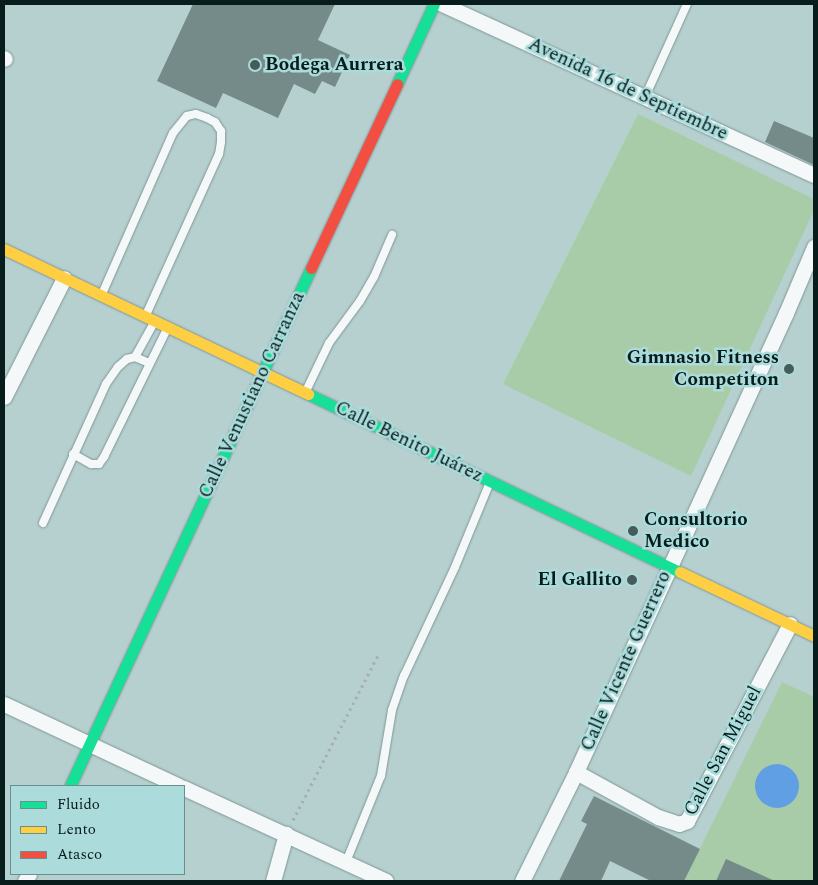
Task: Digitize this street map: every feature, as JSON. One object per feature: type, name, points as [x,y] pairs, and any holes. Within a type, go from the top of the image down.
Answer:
[{"type":"main road","name":"Calle Venustiano Carranza","points":[[70,785],[434,4]]},
{"type":"main road","name":"Calle Benito Juárez","points":[[4,249],[814,636]]},
{"type":"street","name":"Avenida 16 de Septiembre","points":[[442,4],[814,175]]},
{"type":"street","name":"Calle Vicente Guerrero","points":[[522,881],[576,772],[786,313],[814,247]]},
{"type":"street","points":[[4,397],[64,278]]},
{"type":"street","name":"Calle San Miguel","points":[[576,772],[658,817],[679,824],[687,821],[790,624]]},
{"type":"street","points":[[4,704],[90,746],[178,785]]},
{"type":"street","points":[[185,788],[386,881]]},
{"type":"street","points":[[273,881],[286,834]]},
{"type":"lane","points":[[645,97],[687,4]]},
{"type":"lane","points":[[102,296],[173,133],[187,116],[196,114],[215,122],[221,131],[219,154],[135,357]]},
{"type":"lane","points":[[306,393],[329,343],[360,301],[392,235]]},
{"type":"lane","points":[[73,454],[91,464],[98,464],[104,458],[168,327]]},
{"type":"lane","points":[[43,523],[106,384],[118,367],[127,359],[135,357],[149,363]]},
{"type":"lane","points":[[346,862],[381,776],[388,745],[392,710],[404,676],[455,568],[490,481]]},
{"type":"path","points":[[286,834],[378,655]]},
{"type":"green space","points":[[638,114],[814,199],[814,210],[691,476],[503,384]]},
{"type":"green space","points":[[782,682],[814,697],[814,881],[684,881]]},
{"type":"water","points":[[781,764],[793,770],[798,777],[798,795],[793,802],[786,807],[773,808],[765,805],[758,798],[755,782],[758,774],[765,767]]},
{"type":"building","name":"Bodega Aurrera","points":[[193,4],[335,4],[318,40],[350,55],[335,87],[322,81],[315,94],[294,84],[278,118],[223,93],[216,108],[157,81]]},
{"type":"building","points":[[774,121],[814,138],[814,165],[765,142]]},
{"type":"building","points":[[594,796],[700,849],[684,881],[651,881],[610,861],[601,881],[559,881],[587,824],[581,821]]},
{"type":"building","points":[[726,859],[775,881],[716,881]]},
{"type":"traffic: fast","points":[[397,84],[434,4]]},
{"type":"traffic: fast","points":[[70,785],[311,268]]},
{"type":"traffic: fast","points":[[308,394],[680,572]]},
{"type":"traffic: slow","points":[[4,249],[308,394]]},
{"type":"traffic: slow","points":[[680,572],[814,636]]},
{"type":"traffic: jam","points":[[311,268],[397,84]]},
{"type":"place","name":"Bodega Aurrera","points":[[255,65]]},
{"type":"place","name":"Gimnasio Fitness Competiton","points":[[789,369]]},
{"type":"place","name":"Consultorio Medico","points":[[633,531]]},
{"type":"place","name":"El Gallito","points":[[632,580]]}]
